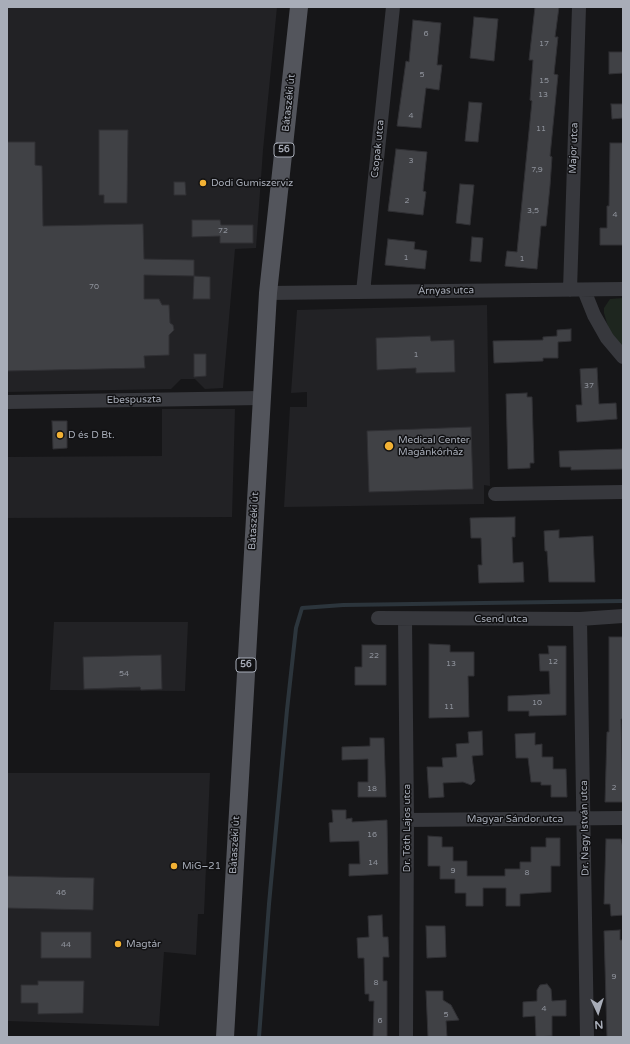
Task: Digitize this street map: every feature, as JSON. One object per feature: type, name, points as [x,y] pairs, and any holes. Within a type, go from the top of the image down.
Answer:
[{"type":"main road","name":"Bátaszéki út","points":[[225,1037],[268,293],[300,7]]},
{"type":"street","name":"Csopak utca","points":[[363,292],[393,7]]},
{"type":"street","name":"Major utca","points":[[577,290],[579,7]]},
{"type":"street","name":"Árnyas utca","points":[[268,293],[623,289]]},
{"type":"street","points":[[577,290],[604,333],[623,357]]},
{"type":"street","name":"Ebespuszta","points":[[7,402],[261,398]]},
{"type":"street","points":[[495,494],[623,492]]},
{"type":"street","name":"Csend utca","points":[[378,618],[580,619],[623,616]]},
{"type":"street","name":"Dr. Tóth Lajos utca","points":[[405,619],[407,820],[406,1037]]},
{"type":"street","name":"Dr. Nagy István utca","points":[[580,619],[585,819],[587,1037]]},
{"type":"street","name":"Magyar Sándor utca","points":[[407,820],[623,818]]},
{"type":"shaded area","points":[[7,7],[277,7],[263,150],[256,248],[235,249],[223,388],[205,389],[195,379],[181,379],[171,389],[7,392]]},
{"type":"shaded area","points":[[623,298],[623,348],[609,330],[604,308],[610,299]]},
{"type":"shaded area","points":[[487,305],[490,486],[484,485],[484,504],[284,507],[290,407],[307,407],[307,392],[291,393],[297,310]]},
{"type":"shaded area","points":[[162,409],[235,409],[232,517],[7,518],[7,457],[162,456]]},
{"type":"shaded area","points":[[54,622],[188,622],[185,691],[50,690]]},
{"type":"shaded area","points":[[7,773],[210,773],[204,914],[198,914],[196,955],[164,952],[159,1026],[7,1021]]},
{"type":"building","points":[[535,7],[559,7],[555,37],[558,37],[554,74],[558,75],[550,156],[552,157],[550,186],[546,226],[541,226],[537,269],[505,266],[507,251],[517,252],[532,101],[530,100],[533,60],[529,60]]},
{"type":"building","points":[[474,17],[498,19],[494,61],[470,58]]},
{"type":"building","points":[[413,20],[441,23],[437,65],[442,65],[439,90],[426,88],[421,128],[397,126],[406,61],[409,62]]},
{"type":"building","points":[[609,52],[623,52],[623,73],[609,74]]},
{"type":"building","points":[[469,102],[482,103],[478,142],[465,141]]},
{"type":"building","points":[[611,104],[623,104],[623,118],[612,119]]},
{"type":"building","points":[[99,130],[128,130],[127,203],[104,203],[104,195],[99,195]]},
{"type":"building","points":[[7,142],[35,142],[35,165],[42,166],[43,226],[143,224],[144,259],[194,260],[194,276],[144,275],[144,299],[159,299],[162,305],[169,305],[170,323],[173,325],[174,330],[169,335],[169,355],[144,356],[145,368],[7,371]]},
{"type":"building","points":[[610,143],[623,143],[623,245],[600,245],[600,228],[607,228],[607,206],[609,206]]},
{"type":"building","points":[[396,149],[427,152],[423,191],[426,192],[423,215],[388,211]]},
{"type":"building","points":[[174,182],[185,182],[186,195],[174,195]]},
{"type":"building","points":[[460,184],[474,185],[470,225],[456,223]]},
{"type":"building","points":[[192,220],[220,220],[221,225],[253,225],[253,243],[220,243],[220,236],[192,237]]},
{"type":"building","points":[[472,237],[483,238],[481,262],[470,261]]},
{"type":"building","points":[[388,239],[415,242],[414,249],[427,251],[425,269],[385,265]]},
{"type":"building","points":[[194,276],[210,277],[210,299],[193,299]]},
{"type":"building","points":[[571,329],[571,341],[558,342],[558,358],[543,358],[543,361],[494,363],[493,341],[543,340],[543,337],[557,336],[557,330]]},
{"type":"building","points":[[430,336],[431,341],[454,340],[455,372],[416,373],[416,368],[377,370],[376,338]]},
{"type":"building","points":[[194,354],[206,354],[206,376],[194,377]]},
{"type":"building","points":[[597,368],[599,404],[616,403],[617,419],[577,422],[576,405],[582,405],[580,369]]},
{"type":"building","points":[[527,393],[527,397],[532,397],[534,463],[530,463],[530,468],[508,469],[506,394]]},
{"type":"building","name":"D és D Bt.","points":[[52,421],[67,421],[67,448],[53,449]]},
{"type":"building","points":[[471,427],[473,489],[369,492],[367,431]]},
{"type":"building","points":[[623,449],[623,469],[571,470],[571,467],[560,467],[559,451]]},
{"type":"building","points":[[515,517],[515,537],[512,537],[513,563],[523,562],[524,582],[479,583],[478,565],[482,565],[481,538],[471,538],[470,518]]},
{"type":"building","points":[[559,530],[559,538],[593,536],[595,582],[549,582],[544,531]]},
{"type":"building","points":[[609,637],[623,637],[623,719],[621,719],[623,802],[605,802],[607,732],[609,732]]},
{"type":"building","points":[[429,644],[450,645],[450,652],[474,652],[474,676],[468,676],[469,717],[429,718]]},
{"type":"building","points":[[362,645],[386,645],[386,685],[355,685],[355,667],[362,667]]},
{"type":"building","points":[[548,646],[566,646],[566,715],[529,716],[529,711],[508,711],[508,696],[550,694],[549,671],[540,671],[539,654],[549,654]]},
{"type":"building","points":[[161,655],[162,689],[141,690],[140,687],[84,689],[83,657]]},
{"type":"building","points":[[482,731],[483,755],[472,756],[475,781],[471,785],[463,782],[443,783],[444,797],[429,798],[427,767],[443,767],[442,758],[457,757],[456,744],[469,743],[468,732]]},
{"type":"building","points":[[535,733],[535,745],[542,744],[542,757],[553,757],[553,769],[566,769],[567,797],[551,797],[551,785],[541,785],[541,782],[531,782],[528,758],[516,758],[515,734]]},
{"type":"building","points":[[370,738],[384,738],[386,797],[358,797],[358,782],[368,782],[368,759],[342,760],[342,747],[370,746]]},
{"type":"building","points":[[332,810],[346,810],[346,819],[352,818],[352,822],[387,820],[388,874],[349,876],[349,864],[360,864],[359,841],[330,842],[329,823],[333,822]]},
{"type":"building","points":[[428,836],[442,837],[442,847],[453,847],[453,861],[467,861],[467,876],[505,876],[505,869],[520,869],[520,862],[531,862],[531,847],[546,847],[546,838],[560,838],[560,866],[551,866],[551,892],[520,894],[520,906],[506,906],[506,888],[483,888],[483,906],[466,906],[466,893],[455,893],[455,879],[440,879],[440,866],[428,866]]},
{"type":"building","points":[[606,839],[621,839],[623,848],[623,915],[611,916],[610,904],[604,904]]},
{"type":"building","points":[[7,876],[94,878],[93,910],[7,908]]},
{"type":"building","points":[[382,915],[383,937],[388,937],[389,957],[383,957],[383,981],[387,981],[387,1037],[373,1037],[374,1001],[369,1001],[369,994],[365,994],[364,958],[358,958],[357,938],[369,937],[368,916]]},
{"type":"building","points":[[426,926],[445,926],[446,957],[427,958]]},
{"type":"building","points":[[620,930],[620,940],[623,940],[623,1037],[607,1037],[604,931]]},
{"type":"building","points":[[41,932],[91,932],[91,958],[41,958]]},
{"type":"building","points":[[38,981],[84,981],[83,1013],[38,1014],[38,1003],[21,1003],[21,985],[38,985]]},
{"type":"building","points":[[547,984],[551,989],[552,1001],[566,1000],[566,1016],[552,1016],[552,1036],[536,1037],[535,1016],[523,1017],[523,1002],[537,1001],[537,990],[540,985]]},
{"type":"building","points":[[426,991],[443,991],[443,1000],[451,1005],[459,1020],[446,1021],[447,1037],[428,1037]]},
{"type":"waterway","points":[[259,1037],[269,904],[287,710],[296,628],[302,608],[343,605],[623,601]]},
{"type":"place","name":"Dodi Gumiszerviz","points":[[203,183]]},
{"type":"place","name":"D és D Bt.","points":[[60,435]]},
{"type":"place","name":"Medical Center Magánkórház","points":[[389,446]]},
{"type":"place","name":"MiG–21","points":[[174,866]]},
{"type":"place","name":"Magtár","points":[[118,944]]}]
